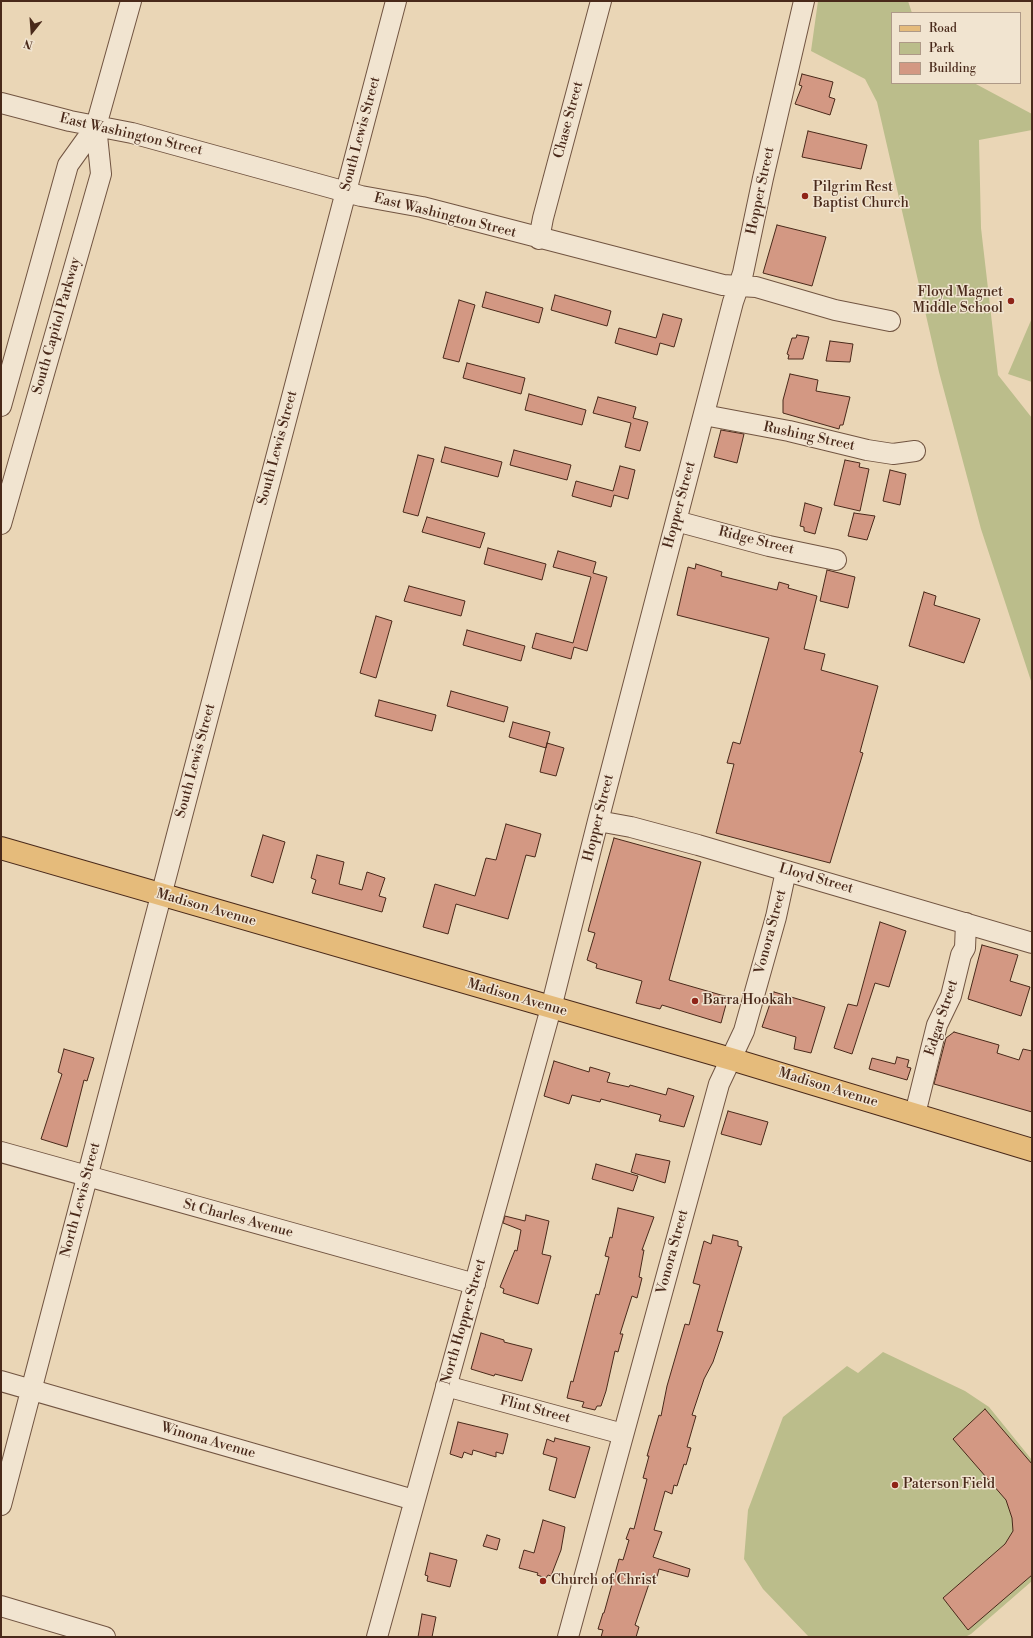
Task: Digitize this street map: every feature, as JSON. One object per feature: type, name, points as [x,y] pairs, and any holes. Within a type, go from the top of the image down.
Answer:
[{"type":"main road","name":"Madison Avenue","points":[[1,848],[731,1059],[1032,1150]]},
{"type":"street","name":"South Capitol Parkway","points":[[1,406],[68,165],[96,126],[132,1]]},
{"type":"street","name":"South Lewis Street","points":[[161,894],[396,1]]},
{"type":"street","name":"Chase Street","points":[[539,239],[543,218],[601,1]]},
{"type":"street","name":"Hopper Street","points":[[552,1008],[598,821],[733,302],[743,273],[763,178],[804,1]]},
{"type":"street","name":"East Washington Street","points":[[1,103],[96,126],[132,133],[346,191],[422,208],[723,285],[756,287],[835,310],[890,321]]},
{"type":"street","name":"South Capitol Parkway","points":[[1,524],[101,174],[96,126]]},
{"type":"street","name":"Rushing Street","points":[[704,415],[789,431],[867,450],[893,454],[915,451]]},
{"type":"street","name":"Ridge Street","points":[[676,521],[769,546],[836,560]]},
{"type":"street","name":"Lloyd Street","points":[[598,821],[698,845],[1032,943]]},
{"type":"street","name":"Vonora Street","points":[[568,1637],[719,1084],[744,1031],[776,917],[786,871]]},
{"type":"street","name":"North Lewis Street","points":[[1,1504],[161,894]]},
{"type":"street","name":"Edgar Street","points":[[915,1114],[937,1025],[951,996],[961,955],[965,948],[966,923]]},
{"type":"street","name":"North Hopper Street","points":[[377,1637],[552,1008]]},
{"type":"street","name":"St Charles Avenue","points":[[1,1152],[475,1284]]},
{"type":"street","name":"Winona Avenue","points":[[1,1381],[414,1500]]},
{"type":"street","name":"Flint Street","points":[[446,1386],[624,1434]]},
{"type":"street","points":[[1,1606],[105,1637]]},
{"type":"green space","points":[[818,1],[908,1],[912,12],[891,12],[891,84],[976,84],[1032,114],[1032,130],[979,140],[981,228],[998,375],[1032,418],[1032,684],[981,529],[939,372],[877,102],[865,79],[811,51]]},
{"type":"green space","points":[[1032,318],[1032,382],[1008,374]]},
{"type":"green space","name":"Paterson Field","points":[[883,1352],[965,1391],[989,1407],[1032,1460],[1032,1581],[971,1634],[965,1637],[809,1637],[763,1589],[744,1559],[748,1510],[783,1417],[847,1366],[858,1373]]},
{"type":"building","points":[[802,74],[833,82],[829,97],[835,99],[830,115],[795,104],[802,86],[799,85]]},
{"type":"building","points":[[808,131],[867,145],[861,169],[802,157]]},
{"type":"building","points":[[777,225],[826,237],[812,286],[763,273]]},
{"type":"building","points":[[486,292],[543,308],[539,323],[482,307]]},
{"type":"building","points":[[555,295],[611,311],[607,326],[551,310]]},
{"type":"building","points":[[459,300],[475,305],[459,362],[443,358]]},
{"type":"building","points":[[663,314],[682,319],[674,347],[660,343],[657,355],[615,343],[619,328],[656,338]]},
{"type":"building","points":[[797,335],[809,337],[803,359],[788,359],[789,355],[787,354],[792,338],[796,338]]},
{"type":"building","points":[[830,341],[853,344],[850,362],[826,361]]},
{"type":"building","points":[[467,363],[525,378],[521,394],[463,378]]},
{"type":"building","points":[[790,374],[818,380],[816,391],[850,397],[843,425],[840,425],[839,429],[783,413],[783,400]]},
{"type":"building","points":[[529,394],[586,410],[582,425],[525,410]]},
{"type":"building","points":[[598,397],[636,407],[633,418],[648,422],[640,451],[625,447],[631,423],[593,413]]},
{"type":"building","points":[[721,430],[744,434],[737,463],[714,457]]},
{"type":"building","points":[[445,447],[502,462],[498,477],[441,462]]},
{"type":"building","points":[[514,450],[571,465],[567,480],[510,465]]},
{"type":"building","points":[[418,455],[434,459],[418,516],[403,512]]},
{"type":"building","points":[[845,460],[860,463],[859,467],[869,469],[860,511],[834,505]]},
{"type":"building","points":[[620,466],[635,470],[628,499],[614,495],[611,507],[572,496],[576,481],[613,491]]},
{"type":"building","points":[[890,470],[906,474],[900,505],[883,501]]},
{"type":"building","points":[[805,503],[822,508],[815,534],[804,531],[804,527],[800,526]]},
{"type":"building","points":[[854,513],[875,516],[867,540],[848,536]]},
{"type":"building","points":[[427,517],[485,533],[480,548],[422,532]]},
{"type":"building","points":[[488,548],[546,564],[542,580],[484,564]]},
{"type":"building","points":[[558,551],[596,562],[593,573],[607,577],[587,651],[574,647],[571,659],[532,648],[536,633],[573,643],[591,577],[553,567]]},
{"type":"building","points":[[696,564],[722,572],[721,576],[777,590],[779,582],[789,585],[788,588],[817,596],[804,649],[825,654],[821,670],[878,686],[860,752],[863,753],[830,863],[716,833],[734,764],[727,763],[733,742],[740,744],[769,638],[677,615],[688,567],[695,569]]},
{"type":"building","points":[[827,570],[855,577],[848,608],[820,601]]},
{"type":"building","points":[[409,586],[465,601],[461,616],[404,601]]},
{"type":"building","points":[[924,592],[936,596],[934,605],[980,619],[964,663],[909,646]]},
{"type":"building","points":[[376,616],[392,621],[376,678],[360,673]]},
{"type":"building","points":[[467,630],[525,646],[521,661],[463,645]]},
{"type":"building","points":[[451,691],[508,707],[504,722],[447,706]]},
{"type":"building","points":[[379,700],[436,715],[432,731],[375,716]]},
{"type":"building","points":[[513,722],[550,732],[546,748],[509,737]]},
{"type":"building","points":[[547,743],[564,748],[556,776],[540,772]]},
{"type":"building","points":[[506,824],[541,834],[535,857],[526,855],[508,919],[456,904],[448,934],[423,927],[435,884],[475,896],[486,858],[496,860]]},
{"type":"building","points":[[263,835],[285,842],[273,883],[251,876]]},
{"type":"building","points":[[614,838],[701,862],[669,980],[728,997],[721,1023],[662,1005],[660,1009],[636,1003],[642,981],[596,968],[597,964],[587,960],[595,933],[588,931]]},
{"type":"building","points":[[317,855],[344,862],[339,884],[362,890],[367,872],[385,878],[379,896],[386,898],[382,912],[312,893],[316,880],[311,878]]},
{"type":"building","points":[[880,922],[906,931],[889,987],[875,983],[852,1054],[834,1048],[848,1004],[857,1006]]},
{"type":"building","points":[[982,945],[1018,955],[1010,981],[1030,987],[1021,1016],[968,999]]},
{"type":"building","points":[[774,992],[825,1007],[811,1053],[794,1049],[796,1037],[762,1027]]},
{"type":"building","points":[[954,1032],[999,1045],[997,1053],[1019,1060],[1023,1049],[1032,1051],[1032,1112],[934,1084],[946,1038]]},
{"type":"building","points":[[64,1049],[94,1058],[87,1081],[84,1080],[67,1147],[41,1139],[62,1074],[58,1072]]},
{"type":"building","points":[[897,1057],[909,1060],[907,1067],[911,1068],[907,1080],[869,1069],[872,1058],[895,1064]]},
{"type":"building","points":[[554,1061],[589,1072],[590,1067],[610,1073],[607,1082],[629,1087],[630,1085],[666,1095],[668,1088],[694,1096],[684,1127],[659,1121],[661,1115],[601,1099],[600,1102],[572,1095],[569,1104],[544,1096]]},
{"type":"building","points":[[728,1111],[768,1122],[761,1145],[721,1134]]},
{"type":"building","points":[[636,1154],[670,1161],[665,1183],[631,1172]]},
{"type":"building","points":[[596,1164],[638,1176],[633,1191],[592,1179]]},
{"type":"building","points":[[618,1208],[654,1217],[642,1250],[644,1250],[639,1277],[642,1278],[637,1298],[632,1296],[620,1334],[623,1334],[618,1352],[615,1351],[606,1391],[601,1406],[597,1406],[595,1410],[582,1407],[584,1402],[567,1398],[571,1381],[573,1382],[596,1294],[599,1295],[609,1257],[605,1256],[610,1237],[612,1238]]},
{"type":"building","points":[[526,1215],[549,1221],[542,1254],[551,1256],[538,1304],[503,1293],[504,1289],[500,1287],[515,1250],[517,1251],[521,1230],[503,1223],[505,1216],[525,1221]]},
{"type":"building","points":[[713,1235],[738,1241],[738,1246],[742,1247],[717,1331],[723,1332],[713,1362],[704,1379],[692,1415],[696,1416],[687,1447],[691,1448],[686,1465],[684,1464],[677,1486],[674,1485],[672,1494],[665,1491],[654,1530],[662,1532],[653,1557],[690,1569],[688,1577],[659,1569],[657,1577],[652,1575],[635,1625],[639,1627],[636,1637],[601,1637],[603,1630],[598,1629],[619,1559],[623,1560],[629,1540],[626,1539],[630,1528],[634,1529],[647,1479],[643,1478],[649,1456],[647,1456],[659,1415],[661,1416],[667,1386],[685,1324],[689,1325],[700,1285],[693,1283],[704,1241],[711,1244]]},
{"type":"building","points":[[481,1333],[504,1340],[504,1342],[532,1349],[522,1381],[495,1374],[494,1376],[471,1369]]},
{"type":"building","points":[[985,1409],[1032,1464],[1032,1575],[968,1630],[943,1598],[1005,1544],[1013,1531],[1012,1518],[1006,1500],[953,1439]]},
{"type":"building","points":[[458,1422],[508,1434],[503,1454],[496,1452],[496,1457],[473,1450],[472,1455],[464,1452],[462,1458],[450,1454]]},
{"type":"building","points":[[555,1438],[590,1447],[575,1498],[549,1490],[557,1458],[543,1454],[547,1439],[554,1442]]},
{"type":"building","points":[[543,1520],[565,1527],[561,1550],[551,1576],[548,1575],[546,1578],[537,1575],[538,1573],[519,1568],[524,1550],[534,1553]]},
{"type":"building","points":[[487,1535],[500,1539],[497,1550],[483,1546]]},
{"type":"building","points":[[430,1553],[457,1560],[450,1587],[427,1581],[428,1576],[425,1575]]},
{"type":"building","points":[[422,1614],[436,1617],[432,1637],[418,1637]]},
{"type":"place","name":"Pilgrim Rest Baptist Church","points":[[805,196]]},
{"type":"place","name":"Floyd Magnet Middle School","points":[[1011,301]]},
{"type":"place","name":"Barra Hookah","points":[[695,1001]]},
{"type":"place","name":"Paterson Field","points":[[895,1485]]},
{"type":"place","name":"Church of Christ","points":[[543,1581]]}]
